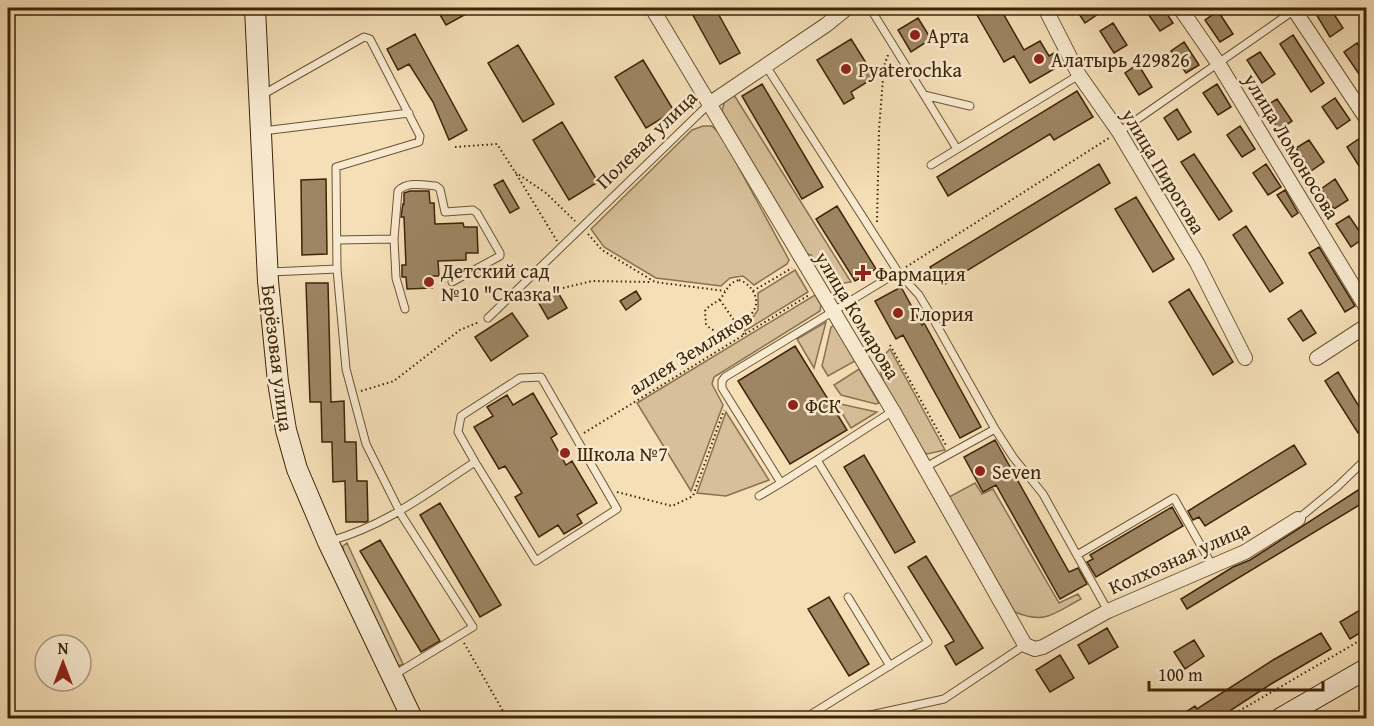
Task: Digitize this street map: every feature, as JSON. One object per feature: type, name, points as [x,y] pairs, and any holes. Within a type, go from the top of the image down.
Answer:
[{"type":"street","name":"Берёзовая улица","points":[[255,8],[267,272],[278,382],[286,430],[297,469],[328,542],[412,718]]},
{"type":"street","name":"улица Комарова","points":[[652,8],[893,411],[1025,645]]},
{"type":"street","name":"Полевая улица","points":[[709,104],[826,25],[847,8]]},
{"type":"street","name":"улица Пирогова","points":[[1045,8],[1079,75],[1119,132],[1197,262],[1245,358]]},
{"type":"street","name":"улица Ломоносова","points":[[1180,8],[1218,63],[1366,307]]},
{"type":"street","points":[[1295,8],[1366,118]]},
{"type":"street","points":[[1317,358],[1366,326]]},
{"type":"street","name":"Колхозная улица","points":[[1025,645],[1035,649],[1043,647],[1108,611],[1245,552],[1298,519]]},
{"type":"street","points":[[1281,718],[1366,669]]},
{"type":"lane","points":[[870,8],[957,150]]},
{"type":"lane","points":[[1119,132],[1295,8]]},
{"type":"lane","points":[[259,97],[364,37],[370,39],[420,136],[419,142],[336,167],[337,269],[346,369],[366,444],[400,511],[473,627],[392,676]]},
{"type":"lane","points":[[766,66],[898,272],[919,295],[1013,458],[1043,494],[1108,611]]},
{"type":"lane","points":[[931,165],[1079,75]]},
{"type":"lane","points":[[924,95],[970,106]]},
{"type":"lane","name":"Полевая улица","points":[[488,318],[709,104]]},
{"type":"lane","points":[[261,131],[409,113]]},
{"type":"lane","points":[[405,309],[396,278],[394,238],[398,191],[408,185],[436,186],[440,189],[445,212],[472,210],[477,213],[501,253],[500,256],[452,282]]},
{"type":"lane","points":[[337,240],[394,238]]},
{"type":"lane","points":[[267,272],[337,269]]},
{"type":"lane","points":[[781,483],[722,388],[722,381],[725,377],[898,272]]},
{"type":"lane","points":[[520,378],[541,378],[617,509],[536,561],[475,462],[458,432],[461,416],[520,378]]},
{"type":"lane","points":[[759,496],[893,411]]},
{"type":"lane","points":[[924,468],[995,429]]},
{"type":"lane","name":"Колхозная улица","points":[[1298,519],[1337,488],[1366,459]]},
{"type":"lane","points":[[805,718],[928,642],[817,460]]},
{"type":"lane","points":[[328,542],[372,527],[475,462]]},
{"type":"lane","points":[[1077,555],[1174,498],[1213,567]]},
{"type":"lane","points":[[848,597],[890,666]]},
{"type":"lane","points":[[857,718],[944,699],[1025,645]]},
{"type":"lane","points":[[815,712],[823,718]]},
{"type":"path","points":[[877,238],[880,109],[884,66],[892,44]]},
{"type":"path","points":[[898,272],[1119,132]]},
{"type":"path","points":[[455,147],[498,144],[561,248]]},
{"type":"path","points":[[515,172],[546,193],[602,250],[655,282]]},
{"type":"path","points":[[753,291],[803,262]]},
{"type":"path","points":[[563,288],[592,280],[655,282],[724,291]]},
{"type":"path","points":[[739,280],[749,284],[756,305],[748,317],[716,331],[706,324],[705,311],[720,300],[724,291],[733,281],[739,280]]},
{"type":"path","name":"аллея Земляков","points":[[576,438],[819,289]]},
{"type":"path","points":[[720,300],[744,335]]},
{"type":"path","points":[[353,394],[394,381],[460,330],[488,318]]},
{"type":"path","points":[[890,345],[951,455]]},
{"type":"path","points":[[605,489],[672,506],[693,496],[729,398]]},
{"type":"path","points":[[460,635],[507,718]]},
{"type":"path","points":[[1227,718],[1366,637]]},
{"type":"shaded area","points":[[734,95],[851,282],[832,285],[811,255],[807,254],[722,111],[725,100]]},
{"type":"shaded area","points":[[712,126],[721,135],[789,260],[787,264],[754,285],[743,276],[730,278],[721,286],[656,278],[604,247],[591,229],[692,130]]},
{"type":"shaded area","points":[[795,270],[808,292],[745,331],[741,324],[753,317],[758,310],[758,293]]},
{"type":"shaded area","points":[[815,295],[821,305],[820,311],[714,377],[712,384],[723,405],[691,491],[637,403]]},
{"type":"shaded area","points":[[826,322],[814,368],[797,339]]},
{"type":"shaded area","points":[[835,325],[855,361],[828,376],[822,366],[831,327]]},
{"type":"shaded area","points":[[890,349],[945,450],[927,454],[921,449],[896,407],[884,384],[880,365],[882,358]]},
{"type":"shaded area","points":[[859,369],[879,403],[841,395],[834,385]]},
{"type":"shaded area","points":[[836,403],[877,412],[851,428]]},
{"type":"shaded area","points":[[726,412],[769,480],[726,496],[697,493]]},
{"type":"shaded area","points":[[975,483],[982,494],[993,489],[1059,603],[1078,594],[1081,599],[1050,616],[1026,616],[1015,612],[949,497]]},
{"type":"shaded area","points":[[347,543],[403,664],[398,666],[344,554],[343,546]]},
{"type":"building","points":[[436,8],[477,8],[446,25]]},
{"type":"building","points":[[689,8],[715,8],[740,53],[720,64]]},
{"type":"building","points":[[973,8],[1000,8],[1024,50],[1040,41],[1049,56],[1054,53],[1061,65],[1030,83],[1014,56],[1004,62]]},
{"type":"building","points":[[1075,8],[1094,8],[1098,14],[1085,23]]},
{"type":"building","points":[[1144,8],[1163,8],[1173,23],[1160,31]]},
{"type":"building","points":[[1330,8],[1343,28],[1330,37],[1316,14]]},
{"type":"building","points":[[1218,11],[1233,34],[1220,42],[1205,20]]},
{"type":"building","name":"Арта","points":[[918,18],[931,39],[911,52],[898,30]]},
{"type":"building","points":[[1113,23],[1127,45],[1114,53],[1100,31]]},
{"type":"building","points":[[415,34],[467,130],[449,140],[433,102],[409,64],[398,70],[387,49]]},
{"type":"building","points":[[1293,35],[1324,83],[1311,92],[1280,44]]},
{"type":"building","name":"Pyaterochka","points":[[851,39],[875,77],[851,92],[854,98],[844,104],[817,60]]},
{"type":"building","points":[[1184,42],[1199,65],[1186,73],[1171,51]]},
{"type":"building","points":[[1357,43],[1366,58],[1366,69],[1359,74],[1344,52]]},
{"type":"building","points":[[518,45],[554,104],[523,122],[488,63]]},
{"type":"building","points":[[1260,52],[1275,74],[1262,83],[1247,60]]},
{"type":"building","points":[[643,60],[674,111],[646,128],[615,77]]},
{"type":"building","points":[[1138,64],[1152,87],[1139,95],[1125,73]]},
{"type":"building","points":[[762,84],[823,187],[802,199],[742,96]]},
{"type":"building","points":[[1217,84],[1231,107],[1218,115],[1203,93]]},
{"type":"building","points":[[1077,91],[1093,117],[1054,140],[1050,134],[948,196],[937,177]]},
{"type":"building","points":[[1335,98],[1350,120],[1337,129],[1322,107]]},
{"type":"building","points":[[1277,99],[1292,121],[1279,130],[1264,107]]},
{"type":"building","points":[[1177,109],[1191,132],[1178,140],[1164,118]]},
{"type":"building","points":[[562,122],[598,182],[569,200],[533,140]]},
{"type":"building","points":[[1240,126],[1255,149],[1242,157],[1227,135]]},
{"type":"building","points":[[1360,138],[1366,149],[1366,177],[1347,147]]},
{"type":"building","points":[[1309,140],[1324,162],[1311,171],[1296,148]]},
{"type":"building","points":[[1194,154],[1232,211],[1219,220],[1181,162]]},
{"type":"building","points":[[1099,164],[1110,183],[942,286],[930,267]]},
{"type":"building","points":[[1266,164],[1281,187],[1268,195],[1253,173]]},
{"type":"building","points":[[326,179],[327,254],[302,255],[301,180]]},
{"type":"building","points":[[1335,179],[1348,200],[1334,209],[1321,189]]},
{"type":"building","points":[[503,180],[519,208],[510,213],[494,185]]},
{"type":"building","points":[[1285,190],[1298,213],[1292,217],[1277,195]]},
{"type":"building","points":[[429,191],[430,203],[434,203],[435,224],[463,223],[464,227],[477,227],[478,253],[466,253],[466,260],[438,261],[439,276],[432,276],[432,288],[407,289],[406,277],[402,277],[402,265],[406,265],[404,217],[401,217],[404,193]]},
{"type":"building","points":[[1136,197],[1174,259],[1153,272],[1115,209]]},
{"type":"building","points":[[837,206],[876,269],[855,281],[816,219]]},
{"type":"building","points":[[1349,216],[1364,238],[1351,247],[1336,224]]},
{"type":"building","points":[[1246,226],[1283,283],[1270,292],[1233,235]]},
{"type":"building","points":[[1319,247],[1355,306],[1345,312],[1309,253]]},
{"type":"building","points":[[306,283],[328,283],[331,402],[344,401],[345,442],[356,442],[357,481],[367,481],[368,521],[366,522],[346,522],[345,481],[333,482],[332,442],[322,442],[321,402],[310,402]]},
{"type":"building","points":[[901,287],[922,325],[924,323],[981,427],[960,438],[903,335],[896,339],[875,301]]},
{"type":"building","points":[[556,289],[567,308],[548,319],[537,300]]},
{"type":"building","points":[[1189,289],[1233,362],[1213,375],[1169,302]]},
{"type":"building","points":[[636,291],[641,299],[626,310],[620,301]]},
{"type":"building","points":[[1301,310],[1316,333],[1303,341],[1288,319]]},
{"type":"building","points":[[512,313],[528,336],[491,361],[475,337]]},
{"type":"building","name":"ФСК","points":[[795,346],[847,430],[790,464],[738,381]]},
{"type":"building","points":[[1338,372],[1366,418],[1366,427],[1358,433],[1325,381]]},
{"type":"building","points":[[533,393],[557,434],[551,438],[566,465],[572,461],[597,503],[577,515],[582,523],[564,534],[558,525],[539,537],[515,497],[522,493],[505,466],[499,469],[474,427],[493,416],[487,407],[507,395],[513,405]]},
{"type":"building","points":[[995,440],[1069,572],[1078,568],[1087,584],[1060,599],[996,485],[983,492],[964,457]]},
{"type":"building","points":[[1294,445],[1306,464],[1205,526],[1199,517],[1193,520],[1188,511]]},
{"type":"building","points":[[864,455],[915,542],[895,553],[844,467]]},
{"type":"building","points":[[1366,485],[1366,501],[1187,609],[1181,599],[1233,567],[1250,560]]},
{"type":"building","points":[[440,503],[501,605],[480,617],[420,515]]},
{"type":"building","points":[[1172,507],[1183,526],[1096,577],[1087,562],[1093,559],[1090,555]]},
{"type":"building","points":[[380,540],[440,641],[421,652],[360,551]]},
{"type":"building","points":[[926,556],[983,648],[956,665],[945,646],[954,641],[908,567]]},
{"type":"building","points":[[829,597],[869,664],[849,676],[808,609]]},
{"type":"building","points":[[1360,610],[1366,621],[1366,629],[1350,639],[1340,622]]},
{"type":"building","points":[[1107,628],[1118,647],[1089,664],[1078,645]]},
{"type":"building","points":[[1321,633],[1331,649],[1219,718],[1176,718],[1195,706],[1197,709],[1273,660]]},
{"type":"building","points":[[1194,640],[1204,656],[1185,669],[1174,652]]},
{"type":"building","points":[[1060,655],[1074,678],[1050,692],[1036,670]]},
{"type":"place","name":"Арта","points":[[915,35]]},
{"type":"place","name":"Алатырь 429826","points":[[1039,59]]},
{"type":"place","name":"Pyaterochka","points":[[846,69]]},
{"type":"place","name":"Фармация","points":[[863,273]]},
{"type":"place","name":"Детский сад №10 \"Сказка\"","points":[[429,282]]},
{"type":"place","name":"Глория","points":[[898,313]]},
{"type":"place","name":"ФСК","points":[[793,405]]},
{"type":"place","name":"Школа №7","points":[[565,453]]},
{"type":"place","name":"Seven","points":[[980,471]]}]
